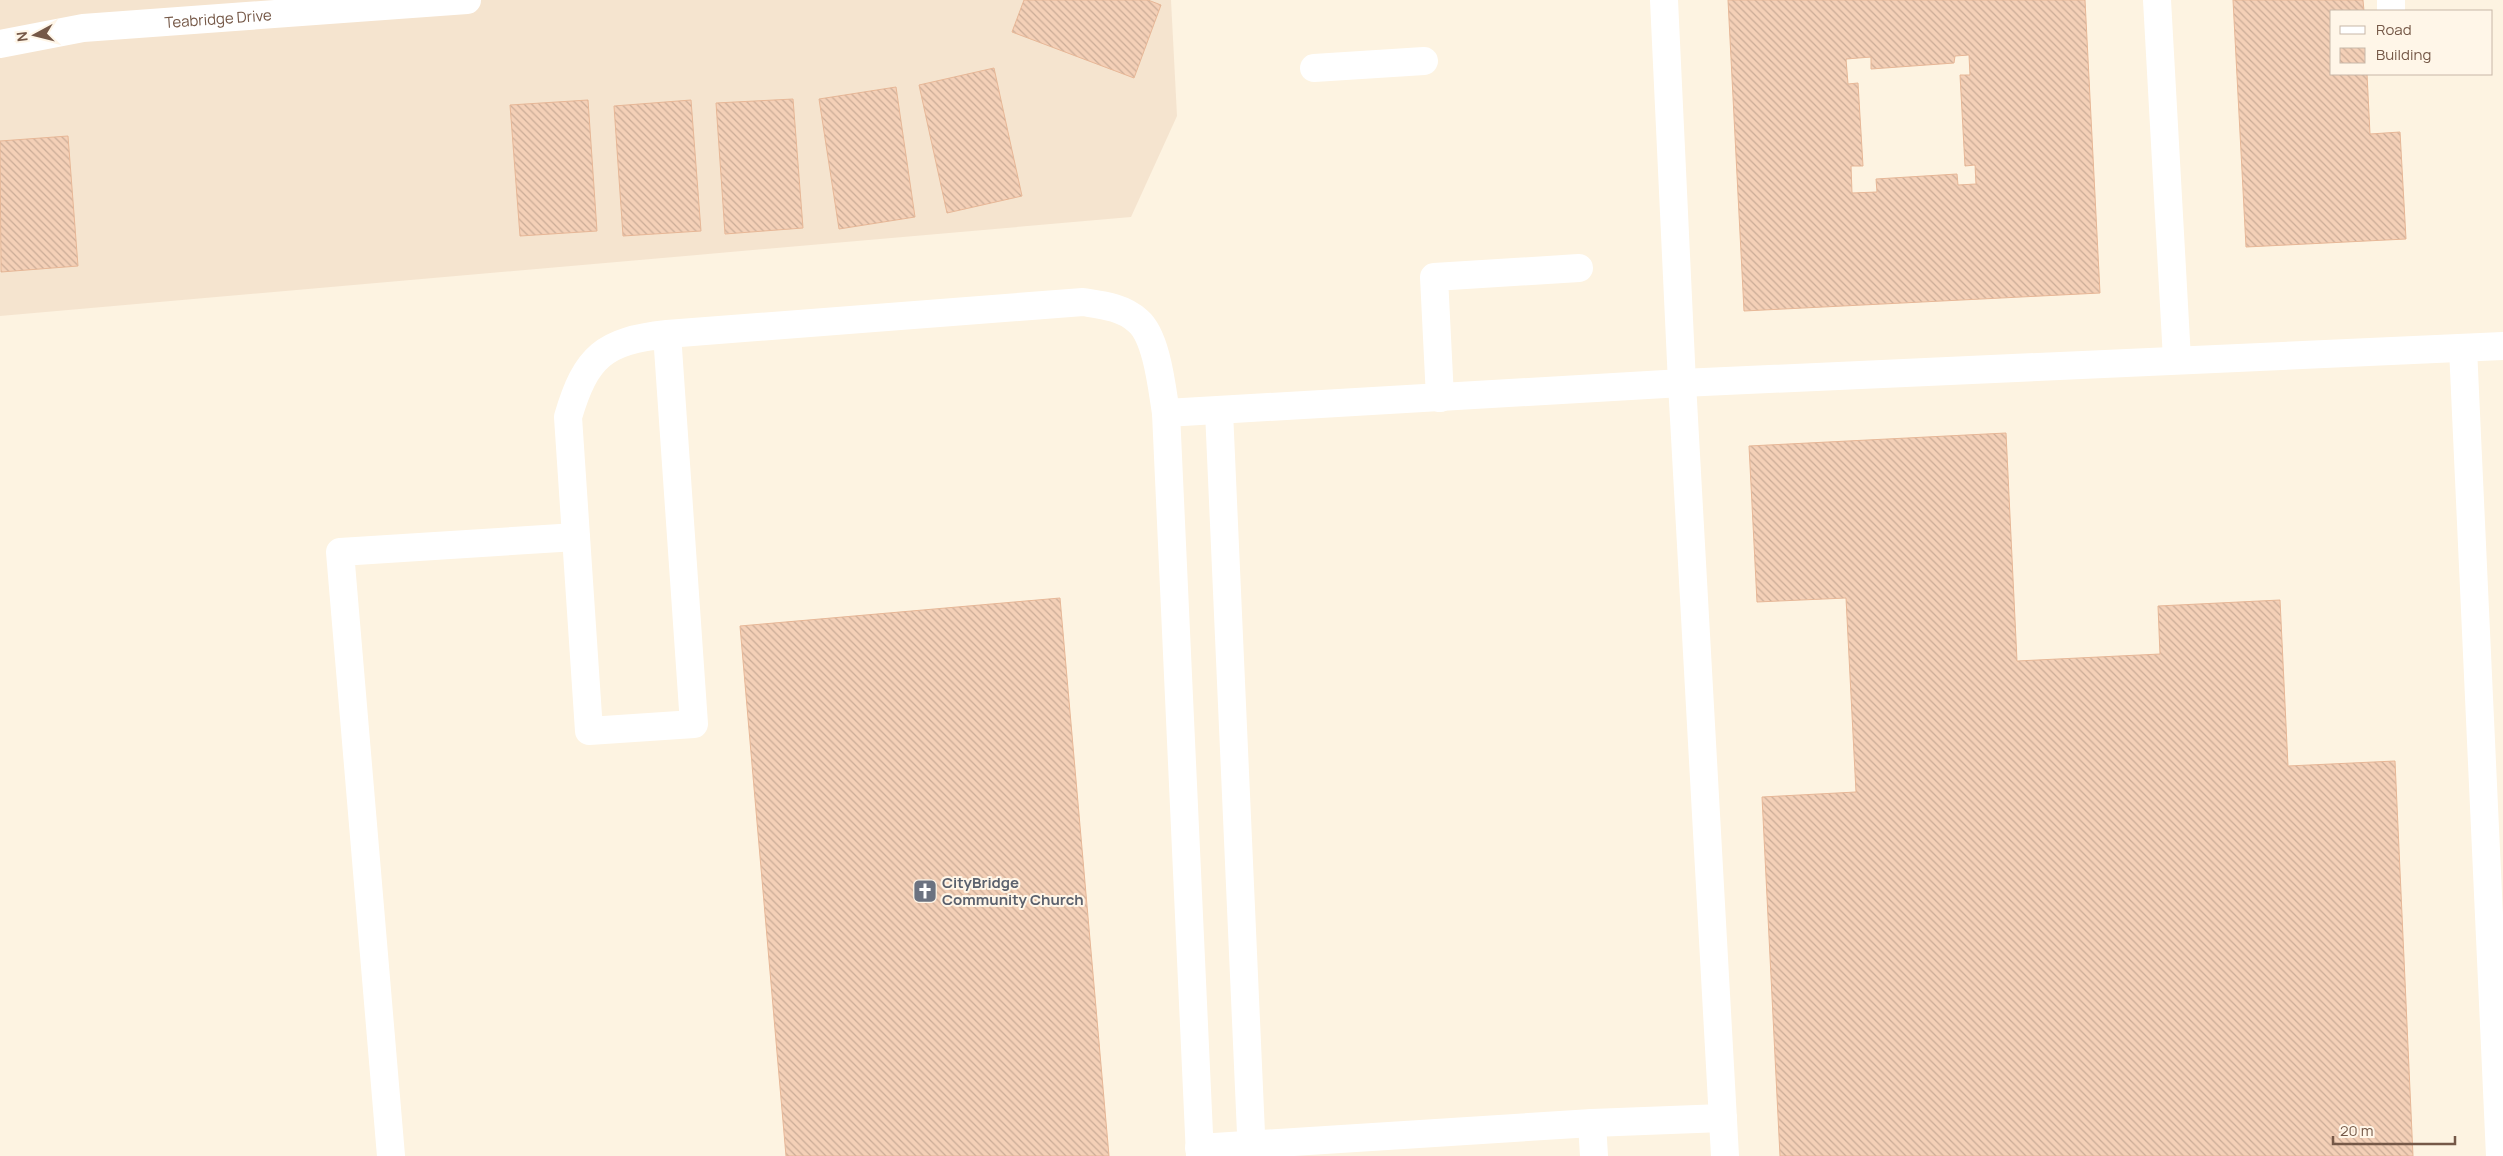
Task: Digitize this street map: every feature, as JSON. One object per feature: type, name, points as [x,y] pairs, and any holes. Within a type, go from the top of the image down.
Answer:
[{"type":"street","name":"Teabridge Drive","points":[[0,44],[83,28],[467,0]]},
{"type":"street","points":[[1664,0],[1682,382],[1725,1156]]},
{"type":"street","points":[[2156,0],[2177,359]]},
{"type":"street","points":[[1314,68],[1424,61]]},
{"type":"street","points":[[1440,398],[1434,277],[1579,268]]},
{"type":"street","points":[[667,334],[694,724],[589,731],[568,417],[577,387],[592,363],[611,347],[635,338],[667,334],[1083,302],[1113,307],[1139,321],[1155,351],[1166,413],[1200,1152],[1252,1151],[1592,1123],[1723,1118]]},
{"type":"street","points":[[1166,413],[1682,382],[2503,346]]},
{"type":"street","points":[[2463,348],[2500,1156]]},
{"type":"street","points":[[1219,411],[1252,1151]]},
{"type":"street","points":[[391,1156],[340,552],[576,537]]},
{"type":"street","points":[[1592,1123],[1594,1156]]},
{"type":"shaded area","points":[[0,0],[1171,0],[1177,116],[1131,217],[0,316]]},
{"type":"building","points":[[1024,0],[1148,0],[1161,5],[1134,78],[1012,32]]},
{"type":"building","points":[[1728,0],[2085,0],[2100,293],[1744,311]],"holes":[[[1969,55],[1970,75],[1960,75],[1965,166],[1975,165],[1976,184],[1958,185],[1957,174],[1876,179],[1877,192],[1852,193],[1851,166],[1863,166],[1858,83],[1848,84],[1846,59],[1871,57],[1871,69],[1954,63],[1955,56]]]},
{"type":"building","points":[[2233,0],[2363,0],[2364,10],[2330,10],[2330,75],[2367,75],[2370,134],[2400,132],[2406,239],[2246,247]]},
{"type":"building","points":[[994,68],[1022,196],[947,213],[919,85]]},
{"type":"building","points":[[896,87],[915,217],[839,229],[819,99]]},
{"type":"building","points":[[793,99],[803,228],[725,234],[716,103]]},
{"type":"building","points":[[588,100],[597,231],[520,236],[510,105]]},
{"type":"building","points":[[691,100],[701,231],[623,236],[614,106]]},
{"type":"building","points":[[68,136],[78,266],[1,272],[0,141]]},
{"type":"building","points":[[2006,433],[2017,661],[2160,654],[2158,606],[2280,600],[2288,766],[2395,761],[2413,1156],[1780,1156],[1762,797],[1856,792],[1846,598],[1757,602],[1749,446]]},
{"type":"building","name":"CityBridge Community Church","points":[[1060,598],[1109,1156],[786,1156],[740,626]]},
{"type":"place","name":"CityBridge Community Church","points":[[925,891]]}]
